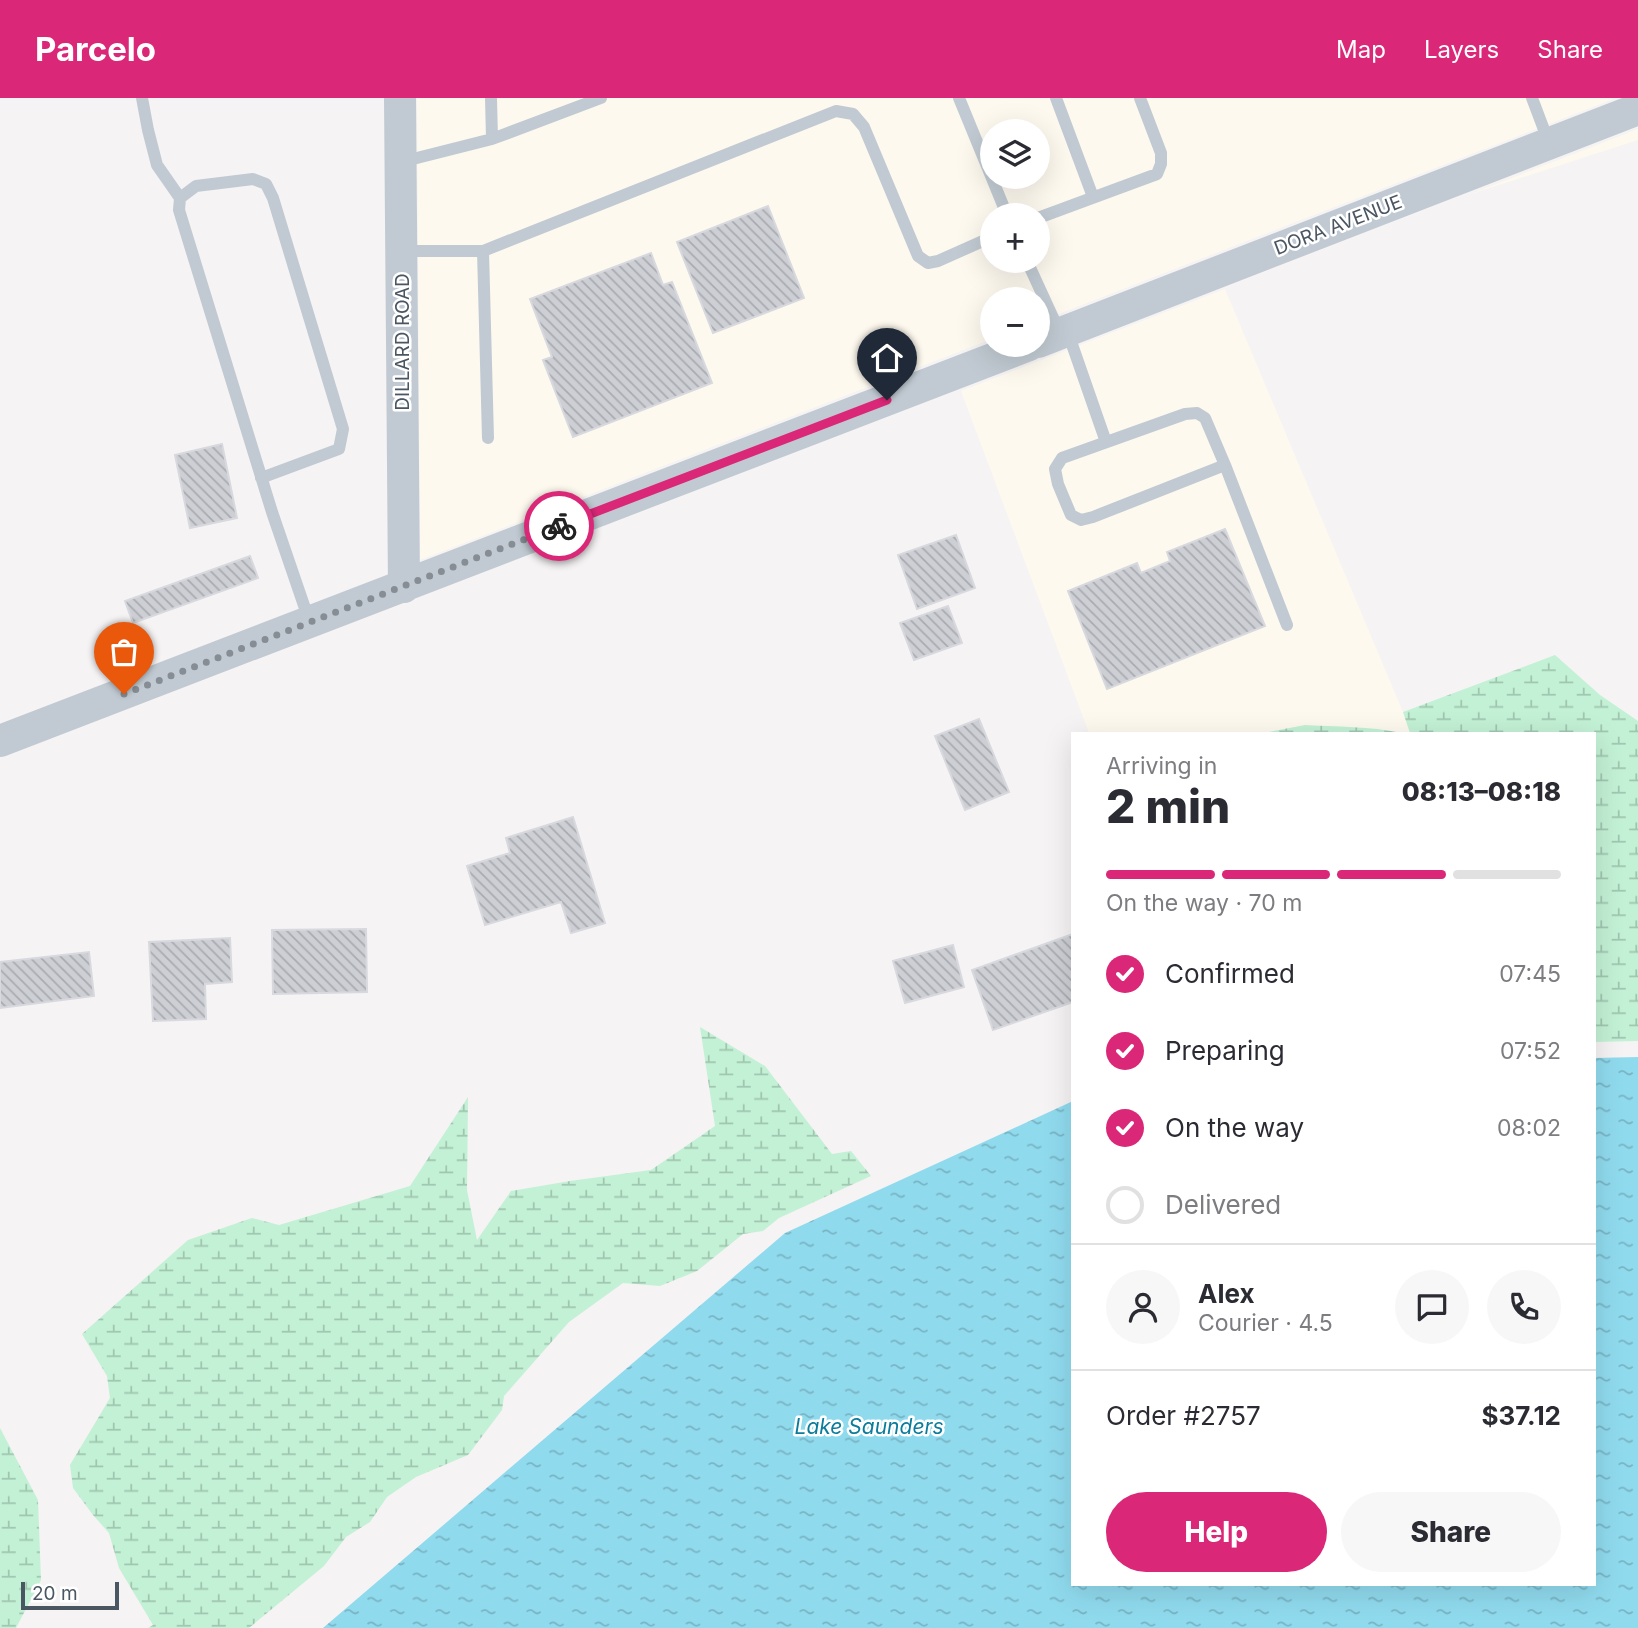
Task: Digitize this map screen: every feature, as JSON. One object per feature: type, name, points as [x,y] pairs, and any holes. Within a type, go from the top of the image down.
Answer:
[{"type":"street","name":"DILLARD ROAD","points":[[400,98],[404,587]]},
{"type":"street","name":"DORA AVENUE","points":[[1055,335],[1638,109]]},
{"type":"street","points":[[0,741],[998,357]]},
{"type":"lane","points":[[142,98],[157,165],[180,198],[179,210],[261,478],[310,623]]},
{"type":"lane","points":[[491,98],[492,139]]},
{"type":"lane","points":[[401,162],[492,139],[601,98]]},
{"type":"lane","points":[[958,98],[1002,203]]},
{"type":"lane","points":[[1056,98],[1093,197]]},
{"type":"lane","points":[[1050,213],[1157,174],[1161,153],[1140,98]]},
{"type":"lane","points":[[1532,98],[1549,144]]},
{"type":"lane","points":[[401,251],[483,251],[836,111],[853,114],[864,127],[918,256],[928,263],[938,261],[980,242]]},
{"type":"lane","points":[[180,198],[196,186],[253,179],[266,184],[273,198],[343,429],[339,449],[261,478]]},
{"type":"lane","points":[[483,251],[488,438]]},
{"type":"lane","points":[[1032,273],[1055,335],[1106,442]]},
{"type":"lane","points":[[1225,465],[1081,520],[1071,515],[1055,469],[1062,458],[1197,412],[1205,418],[1225,465],[1287,625]]},
{"type":"shaded area","points":[[417,98],[1616,98],[1050,317],[1050,287],[980,287],[980,344],[420,560]]},
{"type":"shaded area","points":[[1638,129],[1638,140],[1465,196]]},
{"type":"shaded area","points":[[1225,289],[1410,732],[1306,725],[1269,732],[1089,732],[961,391]]},
{"type":"green space","points":[[1555,655],[1600,695],[1638,721],[1638,1041],[1596,1042],[1596,732],[1410,732],[1403,712]]},
{"type":"green space","points":[[1305,725],[1395,732],[1269,732]]},
{"type":"green space","points":[[700,1027],[765,1066],[832,1154],[851,1151],[871,1176],[779,1218],[763,1231],[743,1234],[697,1271],[660,1286],[623,1283],[569,1322],[504,1396],[502,1410],[468,1455],[416,1477],[387,1497],[370,1522],[346,1537],[324,1566],[249,1628],[148,1628],[153,1625],[119,1568],[109,1533],[73,1488],[70,1465],[110,1398],[107,1376],[82,1334],[188,1240],[252,1218],[279,1225],[410,1186],[468,1097],[467,1190],[477,1240],[511,1191],[651,1170],[715,1126]]},
{"type":"green space","points":[[0,1428],[38,1500],[41,1580],[16,1628],[0,1628]]},
{"type":"water","name":"Lake Saunders","points":[[1638,1057],[1638,1628],[323,1628],[785,1233],[1071,1102],[1071,1586],[1596,1586],[1596,1058]]},
{"type":"building","points":[[768,206],[804,298],[713,333],[677,242]]},
{"type":"building","points":[[651,253],[663,285],[672,282],[712,383],[573,437],[543,360],[552,357],[530,299]]},
{"type":"building","points":[[222,444],[237,518],[190,528],[175,455]]},
{"type":"building","points":[[1225,529],[1265,626],[1107,689],[1068,591],[1137,563],[1141,573],[1170,561],[1167,552]]},
{"type":"building","points":[[956,535],[975,588],[917,609],[898,555]]},
{"type":"building","points":[[250,556],[258,578],[133,623],[125,601]]},
{"type":"building","points":[[948,606],[962,643],[914,660],[900,623]]},
{"type":"building","points":[[979,719],[1009,792],[965,810],[935,736]]},
{"type":"building","points":[[573,817],[605,923],[571,933],[561,902],[485,925],[467,866],[510,853],[506,838]]},
{"type":"building","points":[[366,929],[367,992],[273,994],[272,930]]},
{"type":"building","points":[[1071,935],[1071,1003],[993,1030],[972,970]]},
{"type":"building","points":[[230,938],[232,982],[205,984],[206,1019],[153,1021],[149,942]]},
{"type":"building","points":[[953,945],[964,987],[905,1003],[893,961]]},
{"type":"building","points":[[89,952],[94,996],[0,1008],[0,962]]},
{"type":"way so far","points":[[124,694],[559,526]]},
{"type":"route","points":[[559,526],[887,400]]}]
